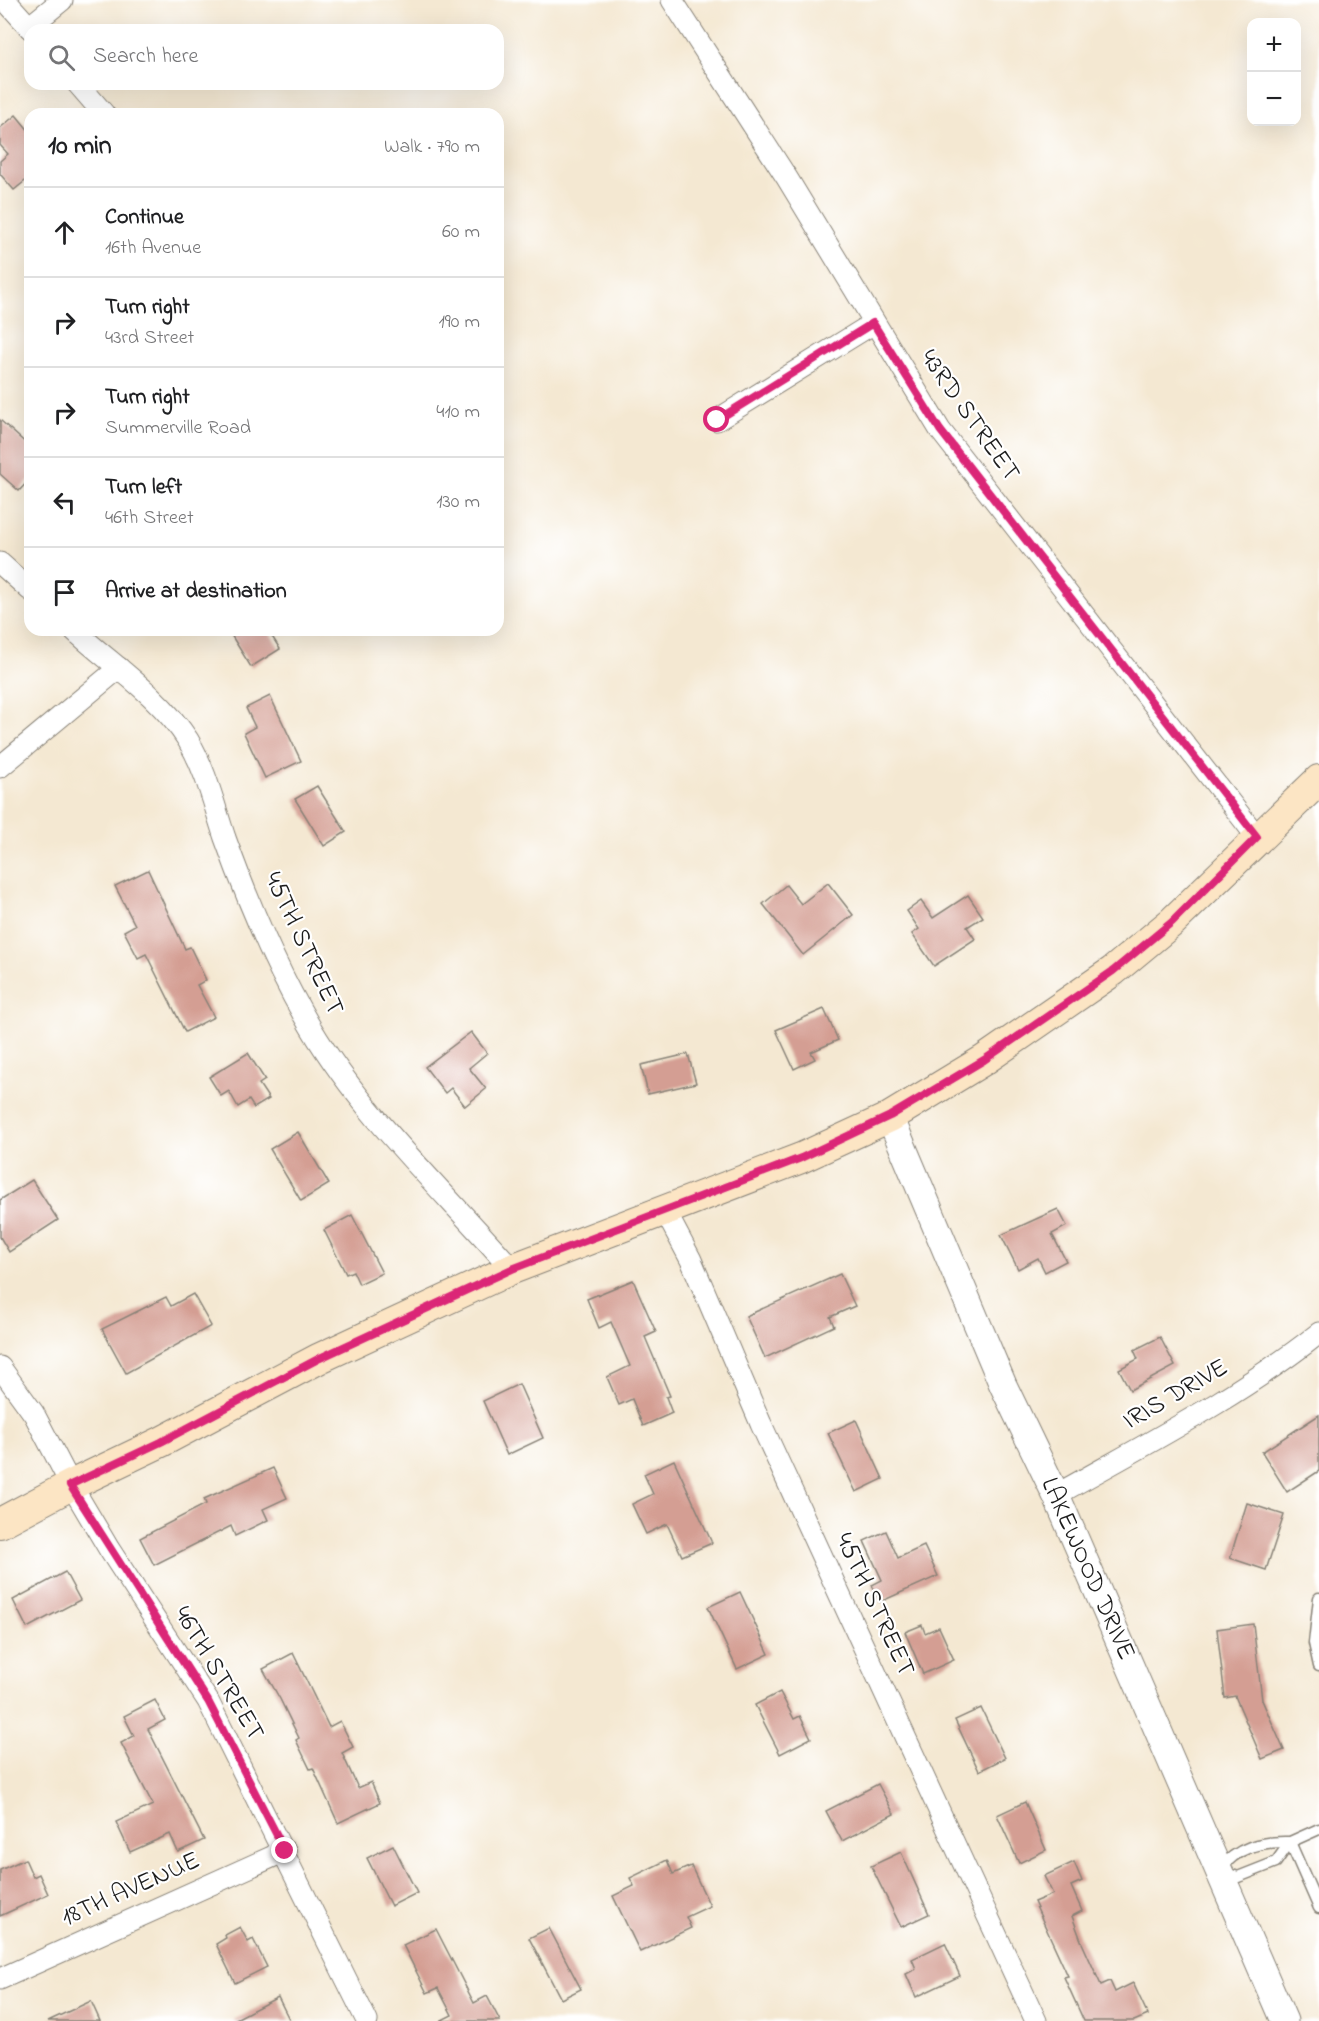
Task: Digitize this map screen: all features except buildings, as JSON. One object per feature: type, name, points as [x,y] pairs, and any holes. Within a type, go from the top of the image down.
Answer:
[{"type":"main road","points":[[0,1522],[70,1485],[161,1442],[320,1358],[512,1269],[665,1211],[750,1175],[801,1158],[890,1116],[984,1060],[1113,971],[1172,922],[1257,837],[1319,780]]},
{"type":"street","points":[[5,0],[26,24]]},
{"type":"street","points":[[36,24],[62,0]]},
{"type":"street","name":"43RD STREET","points":[[672,0],[787,178],[940,430],[1257,837]]},
{"type":"street","points":[[83,90],[99,108]]},
{"type":"street","points":[[717,420],[873,323]]},
{"type":"street","points":[[0,563],[24,585]]},
{"type":"street","name":"45TH STREET","points":[[87,636],[172,720],[188,740],[210,787],[244,886],[311,1028],[370,1109],[512,1269]]},
{"type":"street","points":[[0,767],[119,668]]},
{"type":"street","name":"LAKEWOOD DRIVE","points":[[890,1116],[1003,1385],[1056,1495],[1284,2021]]},
{"type":"street","name":"45TH STREET","points":[[665,1211],[691,1260],[761,1424],[1036,2021]]},
{"type":"street","name":"IRIS DRIVE","points":[[1056,1495],[1209,1408],[1275,1367],[1319,1334]]},
{"type":"street","name":"46TH STREET","points":[[0,1367],[34,1414],[70,1485],[208,1701],[285,1851],[367,2021]]},
{"type":"street","name":"18TH AVENUE","points":[[0,1979],[285,1851]]},
{"type":"lane","points":[[1319,1598],[1314,1642],[1319,1666]]},
{"type":"lane","points":[[1290,1842],[1276,1862],[1238,1877],[1219,1871],[1229,1857],[1265,1841],[1290,1842],[1319,1829]]},
{"type":"lane","points":[[1290,1842],[1319,1908]]},
{"type":"route","points":[[285,1851],[208,1701],[70,1485],[161,1442],[320,1358],[512,1269],[665,1211],[750,1175],[801,1158],[890,1116],[984,1060],[1113,971],[1172,922],[1257,837],[940,430],[873,323],[717,420]]}]
